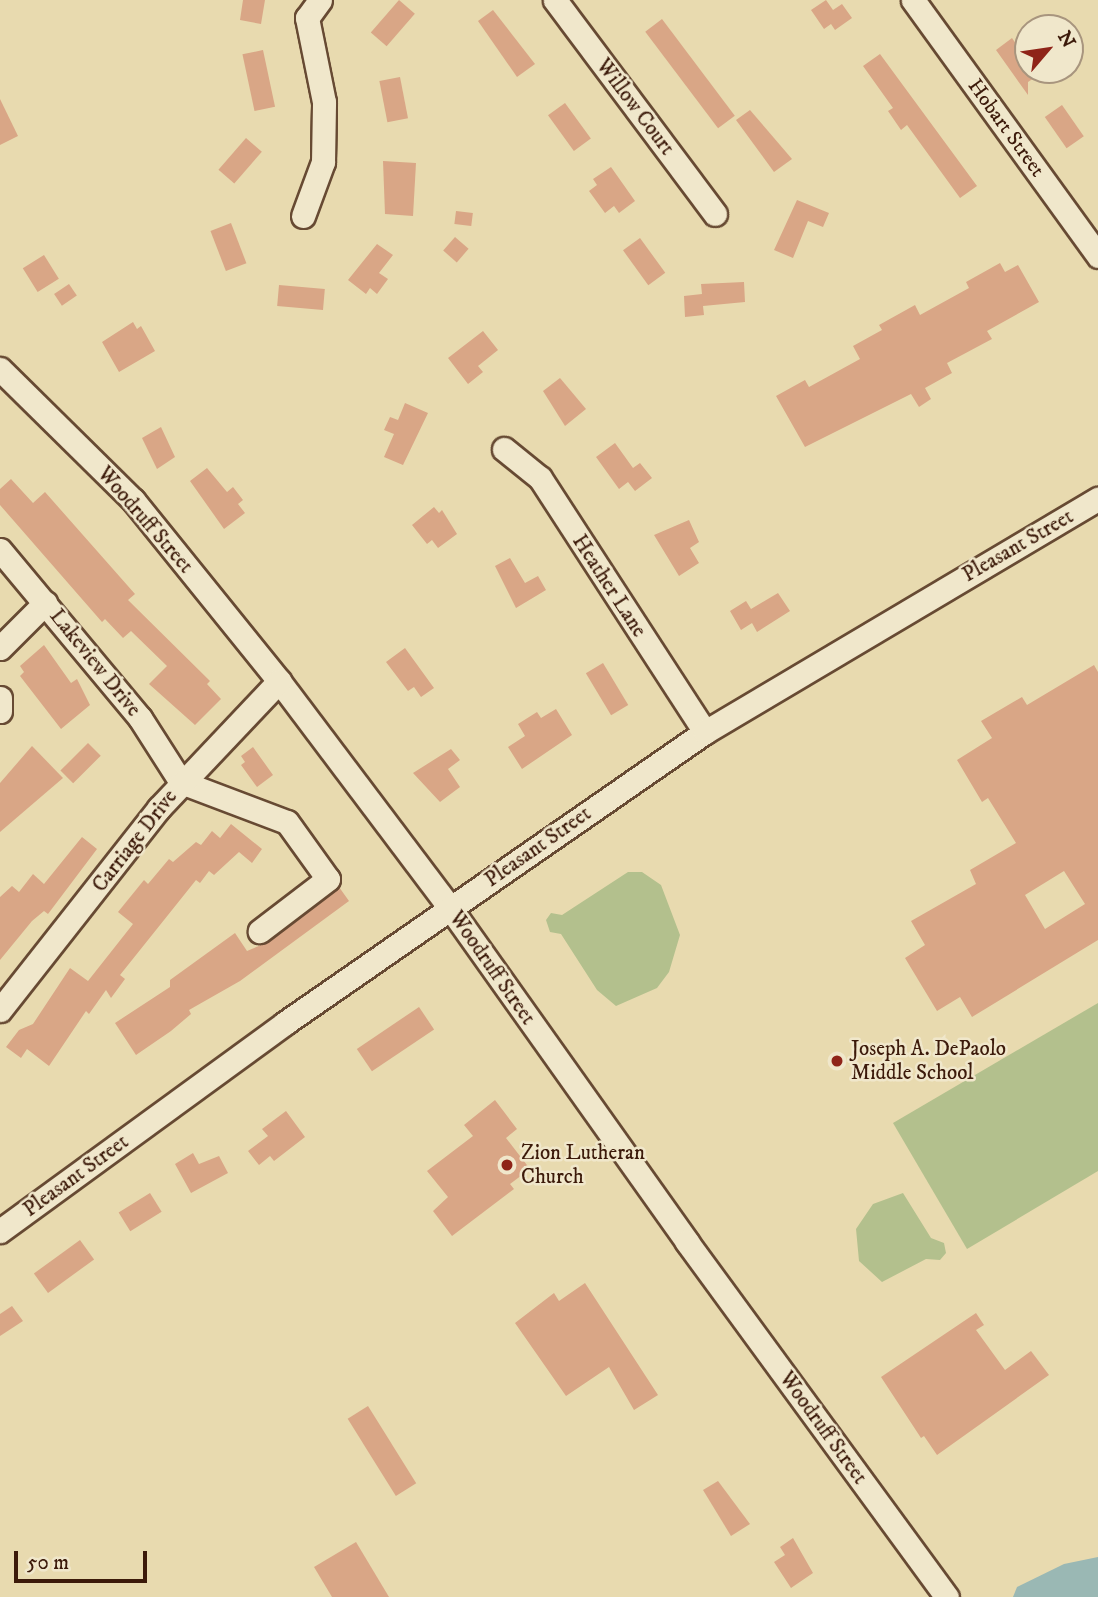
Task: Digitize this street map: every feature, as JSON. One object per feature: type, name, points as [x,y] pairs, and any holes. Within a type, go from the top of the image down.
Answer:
[{"type":"street","points":[[303,216],[323,162],[324,102],[307,18],[320,0]]},
{"type":"street","name":"Willow Court","points":[[555,0],[715,215]]},
{"type":"street","name":"Hobart Street","points":[[913,0],[1098,256]]},
{"type":"street","name":"Woodruff Street","points":[[0,369],[133,500],[279,681],[450,908],[680,1233],[947,1597]]},
{"type":"street","name":"Heather Lane","points":[[503,449],[540,478],[705,732]]},
{"type":"street","name":"Pleasant Street","points":[[0,1231],[450,908],[705,732],[1098,499]]},
{"type":"street","name":"Lakeview Drive","points":[[0,550],[140,718],[181,782]]},
{"type":"street","points":[[0,648],[45,603]]},
{"type":"street","name":"Carriage Drive","points":[[0,1010],[181,782],[279,681]]},
{"type":"street","points":[[0,698],[0,711]]},
{"type":"street","points":[[181,782],[287,822],[328,879],[260,931]]},
{"type":"green space","points":[[628,872],[642,872],[661,885],[680,935],[669,972],[657,988],[616,1006],[597,990],[561,934],[550,932],[546,920],[551,913],[562,915]]},
{"type":"green space","points":[[1098,1003],[1098,1171],[967,1249],[893,1123]]},
{"type":"green space","points":[[903,1193],[931,1238],[944,1243],[946,1253],[940,1260],[926,1259],[882,1282],[859,1261],[856,1229],[873,1204]]},
{"type":"water","points":[[1098,1557],[1098,1597],[1013,1597],[1017,1587],[1064,1564]]},
{"type":"building","points":[[243,0],[265,0],[261,24],[240,20]]},
{"type":"building","points":[[399,0],[415,14],[387,46],[371,32]]},
{"type":"building","points":[[826,0],[833,10],[842,4],[852,18],[835,30],[831,24],[824,29],[811,10]]},
{"type":"building","points":[[493,10],[535,64],[517,77],[478,21]]},
{"type":"building","points":[[662,19],[735,116],[718,128],[645,32]]},
{"type":"building","points":[[1012,38],[1014,75],[996,50]]},
{"type":"building","points":[[263,50],[275,107],[255,111],[242,54]]},
{"type":"building","points":[[880,54],[977,186],[960,198],[907,125],[901,130],[888,111],[893,108],[863,66]]},
{"type":"building","points":[[400,77],[408,118],[387,122],[379,81]]},
{"type":"building","points":[[1020,84],[1028,84],[1028,95]]},
{"type":"building","points":[[0,99],[18,136],[0,145]]},
{"type":"building","points":[[565,103],[591,139],[574,151],[548,115]]},
{"type":"building","points":[[1062,105],[1084,136],[1067,148],[1045,117]]},
{"type":"building","points":[[750,110],[792,159],[774,172],[736,120]]},
{"type":"building","points":[[246,138],[262,152],[234,183],[218,170]]},
{"type":"building","points":[[383,161],[416,163],[413,216],[385,214]]},
{"type":"building","points":[[611,167],[635,201],[619,213],[614,206],[605,213],[589,191],[597,185],[593,179]]},
{"type":"building","points":[[797,200],[829,213],[823,227],[808,221],[793,258],[774,250]]},
{"type":"building","points":[[456,211],[473,213],[471,226],[454,224]]},
{"type":"building","points":[[231,223],[246,263],[226,271],[210,231]]},
{"type":"building","points":[[455,237],[469,249],[457,262],[443,251]]},
{"type":"building","points":[[640,238],[665,273],[648,285],[623,250]]},
{"type":"building","points":[[377,244],[393,255],[379,273],[388,279],[377,294],[370,288],[366,294],[348,280]]},
{"type":"building","points":[[44,255],[59,279],[38,292],[23,268]]},
{"type":"building","points":[[1000,263],[1005,272],[1018,265],[1039,302],[987,331],[992,339],[947,363],[952,373],[925,388],[931,399],[919,407],[911,394],[805,447],[776,396],[805,380],[809,387],[860,359],[853,346],[882,330],[879,325],[915,305],[920,315],[969,288],[966,282]]},
{"type":"building","points":[[744,282],[745,302],[703,306],[704,315],[685,317],[684,296],[702,294],[701,284]]},
{"type":"building","points":[[69,284],[77,296],[62,306],[54,294]]},
{"type":"building","points":[[279,285],[325,289],[323,310],[277,306]]},
{"type":"building","points":[[133,322],[137,329],[141,326],[155,351],[119,372],[102,342]]},
{"type":"building","points":[[483,331],[498,350],[478,366],[483,372],[468,384],[448,358]]},
{"type":"building","points":[[560,378],[586,409],[565,426],[543,391]]},
{"type":"building","points":[[405,403],[428,413],[403,465],[384,457],[394,434],[384,430],[390,417],[398,420]]},
{"type":"building","points":[[161,427],[175,457],[157,469],[142,438]]},
{"type":"building","points":[[615,443],[633,468],[640,463],[652,478],[635,491],[628,482],[619,489],[596,457]]},
{"type":"building","points":[[207,468],[227,492],[233,487],[243,500],[238,504],[245,513],[224,529],[190,481]]},
{"type":"building","points":[[11,479],[33,503],[45,492],[135,594],[128,600],[210,681],[207,684],[221,699],[195,725],[149,684],[167,666],[131,631],[123,638],[105,619],[102,622],[0,505],[0,489]]},
{"type":"building","points":[[434,507],[439,513],[442,510],[457,534],[438,548],[432,540],[427,544],[412,525]]},
{"type":"building","points":[[689,520],[699,542],[690,548],[699,563],[679,576],[654,535]]},
{"type":"building","points":[[510,558],[525,583],[538,576],[546,590],[516,608],[495,566]]},
{"type":"building","points":[[778,593],[790,611],[757,632],[752,623],[741,630],[730,611],[746,601],[751,609]]},
{"type":"building","points":[[44,645],[71,683],[77,679],[90,705],[61,729],[20,676],[24,672],[20,666]]},
{"type":"building","points":[[405,648],[434,688],[421,697],[414,687],[408,691],[386,662]]},
{"type":"building","points":[[603,663],[628,705],[611,715],[586,673]]},
{"type":"building","points":[[1094,665],[1098,672],[1098,940],[972,1017],[960,997],[937,1011],[905,958],[925,945],[911,921],[976,884],[970,870],[1016,843],[988,798],[982,802],[957,760],[992,738],[981,721],[1022,697],[1027,705]],"holes":[[[1064,871],[1085,904],[1045,929],[1025,895]]]},
{"type":"building","points":[[556,709],[572,735],[522,769],[508,747],[525,736],[518,724],[537,712],[541,718]]},
{"type":"building","points":[[88,743],[101,756],[73,783],[60,771]]},
{"type":"building","points":[[32,746],[63,778],[0,832],[0,783]]},
{"type":"building","points":[[253,747],[273,775],[257,787],[241,765],[245,762],[241,756]]},
{"type":"building","points":[[451,749],[460,760],[448,769],[460,787],[440,802],[413,773]]},
{"type":"building","points":[[231,824],[262,849],[252,863],[239,852],[214,875],[209,871],[200,883],[196,880],[120,975],[125,979],[111,998],[106,990],[89,1014],[86,1011],[49,1066],[27,1049],[21,1058],[6,1047],[19,1030],[33,1024],[70,968],[88,981],[133,924],[118,912],[144,880],[148,884],[169,859],[173,862],[196,842],[201,845],[212,831],[220,838]]},
{"type":"building","points":[[82,837],[97,849],[48,914],[44,911],[32,921],[0,960],[0,897],[12,886],[19,892],[33,874],[44,884]]},
{"type":"building","points":[[339,887],[349,901],[240,981],[189,1010],[191,1014],[171,1031],[136,1055],[115,1023],[170,987],[170,980],[235,933],[247,951],[268,942]]},
{"type":"building","points":[[419,1007],[434,1029],[372,1071],[357,1049]]},
{"type":"building","name":"Zion Lutheran Church","points":[[495,1100],[517,1129],[506,1138],[530,1169],[510,1184],[514,1189],[452,1236],[433,1211],[448,1197],[427,1171],[473,1136],[464,1125]]},
{"type":"building","points":[[286,1111],[305,1137],[274,1161],[270,1156],[259,1165],[248,1151],[268,1136],[262,1129]]},
{"type":"building","points":[[193,1153],[199,1164],[219,1156],[228,1173],[191,1193],[175,1164]]},
{"type":"building","points":[[150,1193],[162,1212],[130,1231],[119,1213]]},
{"type":"building","points":[[80,1240],[94,1259],[48,1293],[34,1274]]},
{"type":"building","points":[[585,1283],[658,1395],[634,1410],[609,1367],[566,1396],[515,1323],[554,1293],[559,1301]]},
{"type":"building","points":[[12,1306],[23,1321],[0,1336],[0,1314]]},
{"type":"building","points":[[976,1313],[984,1325],[976,1330],[1005,1370],[1031,1351],[1049,1375],[937,1455],[924,1436],[921,1438],[881,1377]]},
{"type":"building","points":[[368,1406],[416,1483],[396,1496],[348,1419]]},
{"type":"building","points":[[718,1481],[750,1524],[731,1536],[703,1490]]},
{"type":"building","points":[[793,1538],[813,1573],[791,1588],[774,1562],[785,1555],[780,1547]]},
{"type":"building","points":[[356,1542],[389,1597],[332,1597],[314,1567]]},
{"type":"place","name":"Joseph A. DePaolo Middle School","points":[[837,1061]]},
{"type":"place","name":"Zion Lutheran Church","points":[[507,1165]]}]
